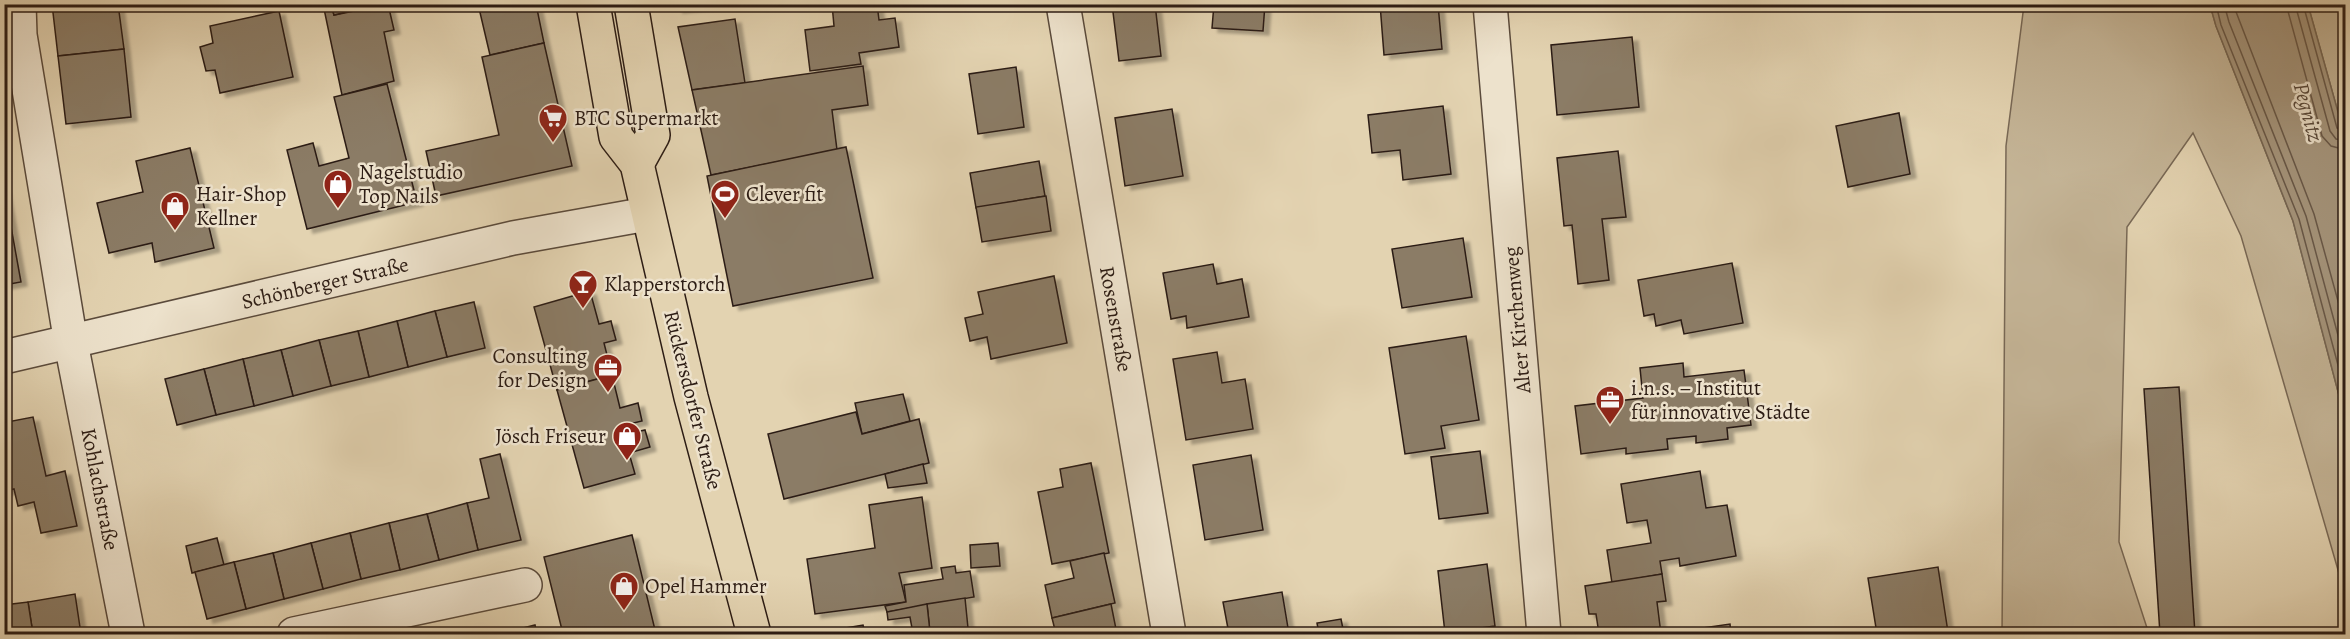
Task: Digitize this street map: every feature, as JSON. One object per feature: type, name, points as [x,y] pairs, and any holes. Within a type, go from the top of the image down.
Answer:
[{"type":"main road","name":"Rückersdorfer Straße","points":[[593,4],[616,137],[637,164],[691,397],[754,634]]},
{"type":"main road","points":[[631,4],[653,135],[637,164]]},
{"type":"street","name":"Rosenstraße","points":[[1063,4],[1169,634]]},
{"type":"street","name":"Alter Kirchenweg","points":[[1490,4],[1544,634]]},
{"type":"street","name":"Kohlachstraße","points":[[15,26],[71,343],[128,634]]},
{"type":"street","name":"Schönberger Straße","points":[[4,357],[513,238],[647,214]]},
{"type":"street","points":[[294,634],[525,585]]},
{"type":"shaded area","points":[[2024,5],[2210,5],[2216,26],[2293,221],[2345,418],[2345,594],[2241,236],[2193,133],[2127,227],[2119,542],[2149,634],[2002,634],[2006,146]]},
{"type":"shaded area","points":[[2308,5],[2345,5],[2345,137]]},
{"type":"water","name":"Pegnitz","points":[[2210,5],[2308,5],[2345,137],[2345,418],[2293,221],[2216,26]]},
{"type":"building","points":[[52,4],[118,4],[124,49],[58,56]]},
{"type":"building","points":[[323,4],[331,4],[334,15],[388,4],[394,30],[384,32],[394,81],[342,95]]},
{"type":"building","points":[[331,4],[379,4],[334,15]]},
{"type":"building","points":[[478,4],[536,4],[544,43],[490,55]]},
{"type":"building","points":[[677,4],[721,4],[677,9]]},
{"type":"building","points":[[832,4],[877,4],[879,20],[895,18],[899,47],[859,53],[861,64],[810,71],[805,30],[834,26]]},
{"type":"building","points":[[1112,4],[1155,4],[1161,56],[1119,61]]},
{"type":"building","points":[[1214,4],[1265,4],[1263,31],[1212,28]]},
{"type":"building","points":[[1380,4],[1438,4],[1442,49],[1384,55]]},
{"type":"building","points":[[279,11],[293,77],[220,93],[215,70],[206,71],[200,47],[213,43],[210,26]]},
{"type":"building","points":[[735,19],[745,83],[692,90],[678,27]]},
{"type":"building","points":[[1632,37],[1639,107],[1557,115],[1551,45]]},
{"type":"building","points":[[544,43],[572,166],[436,196],[426,151],[499,135],[482,57]]},
{"type":"building","points":[[124,49],[131,117],[66,124],[58,56]]},
{"type":"building","points":[[863,66],[868,105],[832,110],[837,150],[711,175],[692,90]]},
{"type":"building","points":[[1016,67],[1024,127],[978,134],[969,74]]},
{"type":"building","points":[[387,84],[417,202],[307,229],[287,150],[313,143],[319,166],[349,158],[334,97]]},
{"type":"building","points":[[1443,106],[1451,174],[1403,180],[1400,150],[1372,153],[1368,115]]},
{"type":"building","points":[[1172,109],[1183,176],[1125,186],[1115,118]]},
{"type":"building","points":[[1899,113],[1910,174],[1848,187],[1836,126]]},
{"type":"building","points":[[846,147],[873,278],[733,306],[707,176]]},
{"type":"building","points":[[190,148],[214,248],[155,262],[152,243],[109,253],[97,203],[143,192],[136,161]]},
{"type":"building","points":[[1618,151],[1626,217],[1602,219],[1609,280],[1578,284],[1572,225],[1564,226],[1557,158]]},
{"type":"building","points":[[1039,161],[1045,196],[976,208],[970,173]]},
{"type":"building","points":[[4,188],[21,282],[4,285]]},
{"type":"building","points":[[1046,196],[1051,231],[982,242],[976,207]]},
{"type":"building","points":[[1463,238],[1472,297],[1402,308],[1392,249]]},
{"type":"building","points":[[1732,263],[1743,323],[1684,334],[1681,320],[1656,326],[1654,314],[1644,316],[1638,280]]},
{"type":"building","points":[[1213,264],[1217,284],[1242,279],[1249,317],[1187,328],[1186,316],[1171,319],[1163,273]]},
{"type":"building","points":[[1054,276],[1067,343],[991,359],[987,337],[970,341],[965,318],[983,314],[978,292]]},
{"type":"building","points":[[590,291],[599,324],[611,321],[616,340],[604,343],[612,375],[557,390],[534,307]]},
{"type":"building","points":[[474,302],[485,348],[447,357],[435,311]]},
{"type":"building","points":[[435,311],[447,357],[408,367],[397,321]]},
{"type":"building","points":[[397,321],[408,367],[369,377],[358,331]]},
{"type":"building","points":[[358,331],[369,377],[331,386],[319,340]]},
{"type":"building","points":[[1466,336],[1479,420],[1441,426],[1445,448],[1405,454],[1389,348]]},
{"type":"building","points":[[319,340],[331,386],[293,396],[281,350]]},
{"type":"building","points":[[281,350],[293,396],[254,406],[243,359]]},
{"type":"building","points":[[1217,352],[1222,383],[1245,379],[1253,429],[1186,440],[1173,359]]},
{"type":"building","points":[[243,359],[254,406],[216,415],[204,369]]},
{"type":"building","points":[[1683,363],[1684,377],[1744,370],[1751,425],[1727,428],[1728,439],[1696,443],[1696,436],[1667,439],[1668,449],[1626,454],[1626,448],[1581,454],[1575,406],[1643,398],[1640,368]]},
{"type":"building","points":[[204,369],[216,415],[177,425],[165,379]]},
{"type":"building","points":[[612,375],[620,408],[638,403],[642,421],[625,425],[627,434],[645,430],[650,447],[629,453],[635,474],[584,488],[557,390]]},
{"type":"building","points":[[2179,387],[2195,634],[2160,634],[2144,389]]},
{"type":"building","points":[[903,394],[910,421],[862,434],[855,403]]},
{"type":"building","points":[[856,412],[862,434],[919,419],[929,463],[784,499],[768,434]]},
{"type":"building","points":[[33,417],[46,476],[65,471],[77,526],[41,533],[34,502],[18,506],[14,489],[5,491],[4,434],[9,432],[7,422]]},
{"type":"building","points":[[1480,451],[1488,513],[1439,519],[1431,457]]},
{"type":"building","points":[[500,454],[521,540],[478,550],[467,503],[489,498],[480,459]]},
{"type":"building","points":[[1251,455],[1263,530],[1205,540],[1193,465]]},
{"type":"building","points":[[1091,463],[1109,553],[1052,564],[1038,492],[1063,487],[1060,469]]},
{"type":"building","points":[[923,464],[927,483],[888,488],[885,474]]},
{"type":"building","points":[[1700,471],[1706,508],[1727,505],[1736,556],[1680,566],[1679,558],[1660,561],[1662,574],[1612,583],[1607,550],[1651,543],[1647,520],[1627,523],[1621,484]]},
{"type":"building","points":[[922,497],[932,568],[899,573],[906,602],[815,614],[807,559],[875,548],[869,505]]},
{"type":"building","points":[[467,503],[478,550],[439,560],[427,514]]},
{"type":"building","points":[[427,514],[439,560],[400,570],[389,523]]},
{"type":"building","points":[[389,523],[400,570],[361,579],[350,533]]},
{"type":"building","points":[[350,533],[361,579],[323,589],[311,543]]},
{"type":"building","points":[[632,535],[656,634],[563,634],[544,557]]},
{"type":"building","points":[[217,538],[224,565],[192,573],[186,546]]},
{"type":"building","points":[[311,543],[323,589],[284,599],[273,553]]},
{"type":"building","points":[[998,543],[1000,566],[971,568],[970,545]]},
{"type":"building","points":[[273,553],[284,599],[246,609],[234,562]]},
{"type":"building","points":[[1104,553],[1115,603],[1052,618],[1045,585],[1074,578],[1070,561]]},
{"type":"building","points":[[234,562],[246,609],[207,619],[195,572]]},
{"type":"building","points":[[1487,564],[1495,626],[1445,633],[1438,571]]},
{"type":"building","points":[[955,566],[956,573],[970,571],[974,597],[887,612],[885,606],[906,602],[904,585],[943,579],[941,568]]},
{"type":"building","points":[[1938,567],[1948,632],[1877,634],[1868,578]]},
{"type":"building","points":[[1662,574],[1666,601],[1657,602],[1661,634],[1599,634],[1596,614],[1589,614],[1585,586]]},
{"type":"building","points":[[1282,592],[1289,634],[1229,634],[1223,602]]},
{"type":"building","points":[[75,594],[81,634],[33,634],[28,602]]},
{"type":"building","points":[[965,598],[968,628],[930,632],[927,604]]},
{"type":"building","points":[[28,602],[33,634],[4,634],[4,605]]},
{"type":"building","points":[[927,604],[930,632],[913,634],[910,617],[888,620],[887,612]]},
{"type":"building","points":[[1111,604],[1117,634],[1056,634],[1052,618]]},
{"type":"building","points":[[1341,619],[1344,634],[1319,634],[1317,623]]},
{"type":"building","points":[[1730,624],[1731,634],[1661,634]]},
{"type":"building","points":[[535,625],[537,634],[500,634]]},
{"type":"building","points":[[863,625],[865,634],[822,634],[821,632]]},
{"type":"place","name":"BTC Supermarkt","points":[[553,144]]},
{"type":"place","name":"Nagelstudio Top Nails","points":[[338,210]]},
{"type":"place","name":"Clever fit","points":[[725,220]]},
{"type":"place","name":"Hair-Shop Kellner","points":[[175,232]]},
{"type":"place","name":"Klapperstorch","points":[[583,310]]},
{"type":"place","name":"Consulting for Design","points":[[608,394]]},
{"type":"place","name":"i.n.s. – Institut für innovative Städte","points":[[1610,426]]},
{"type":"place","name":"Jösch Friseur","points":[[627,462]]},
{"type":"place","name":"Opel Hammer","points":[[624,612]]}]
